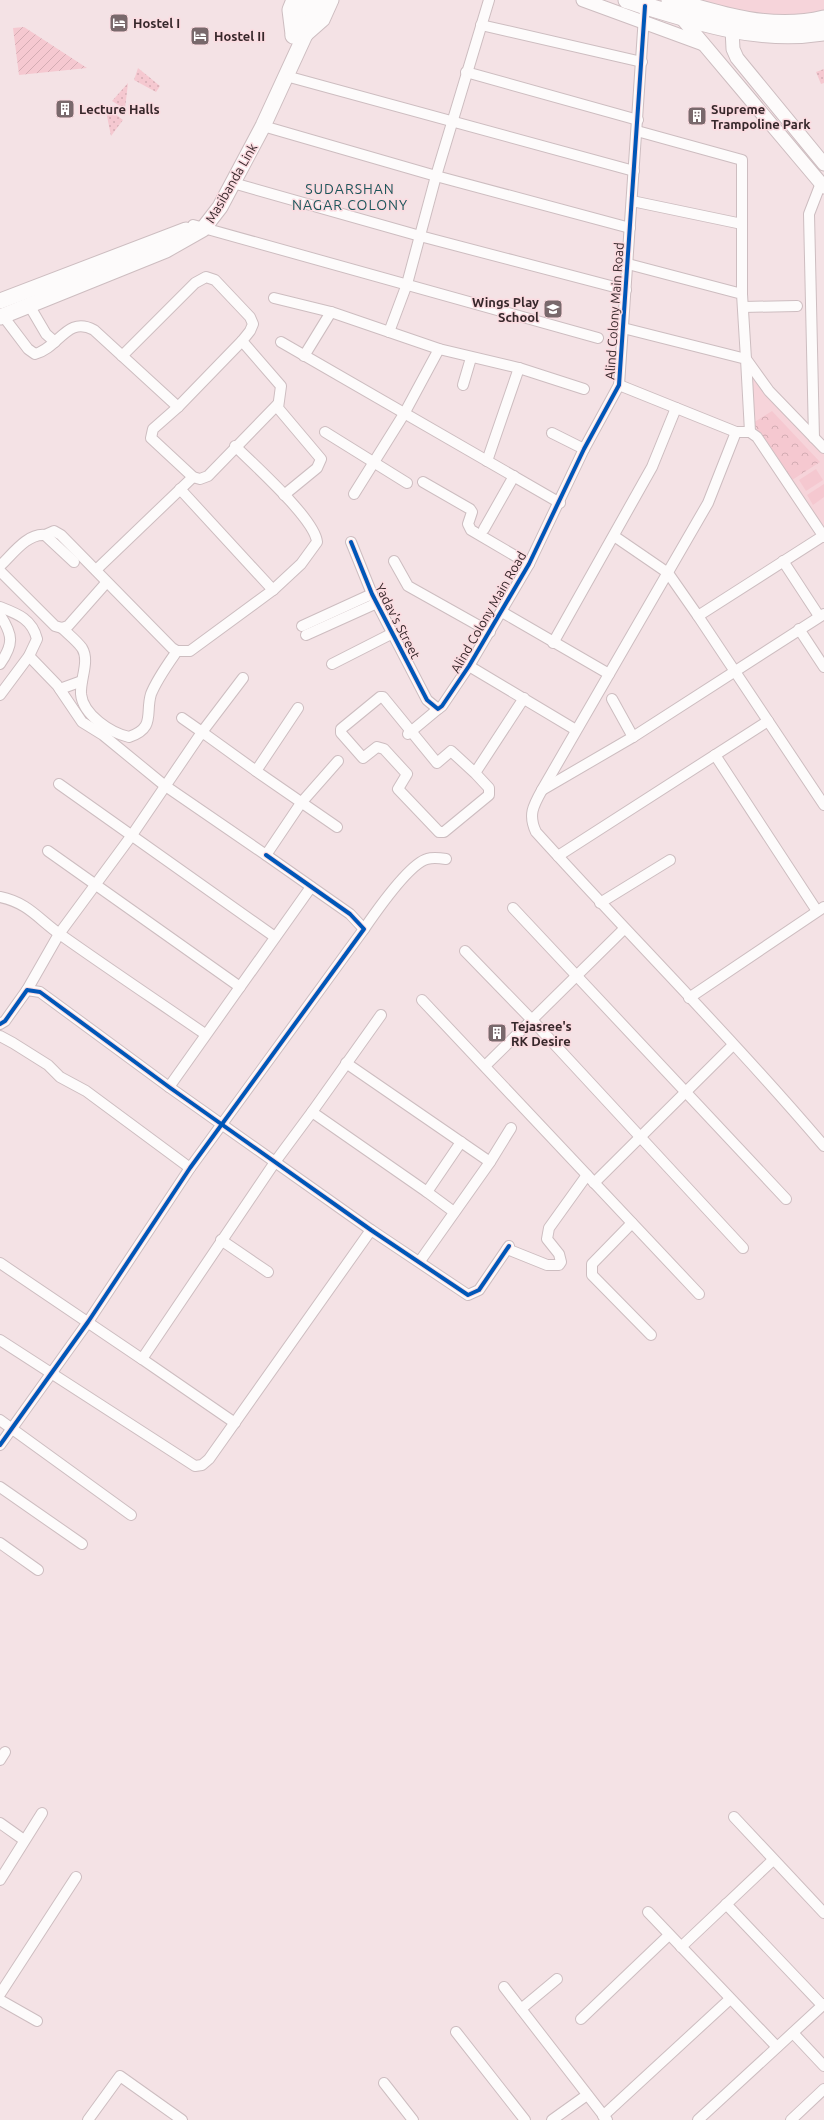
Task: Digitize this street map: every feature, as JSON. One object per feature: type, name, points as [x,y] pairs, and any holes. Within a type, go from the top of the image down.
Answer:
[{"type":"main road","points":[[295,0],[291,10],[299,35]]},
{"type":"main road","points":[[198,227],[215,199],[299,35],[308,0]]},
{"type":"main road","name":"Masibanda Link","points":[[1,311],[29,305],[152,250],[173,247],[220,207],[263,126],[286,76],[299,35],[321,0]]},
{"type":"main road","points":[[627,0],[680,16],[732,29],[772,35],[800,36],[824,32]]},
{"type":"main road","points":[[670,0],[745,20],[772,23],[797,23],[824,19]]},
{"type":"main road","points":[[1,311],[152,250]]},
{"type":"street","points":[[299,35],[323,20],[332,0]]},
{"type":"street","points":[[390,332],[407,284],[466,72],[489,0]]},
{"type":"street","points":[[583,0],[704,44]]},
{"type":"street","name":"Alind Colony Main Road","points":[[410,733],[435,707],[442,706],[490,632],[529,564],[560,503],[584,449],[619,385],[645,6]]},
{"type":"street","points":[[680,16],[822,185],[809,214],[814,438]]},
{"type":"street","points":[[481,25],[642,62]]},
{"type":"street","points":[[732,29],[733,50],[736,58],[824,164]]},
{"type":"street","points":[[466,72],[638,120]]},
{"type":"street","points":[[286,76],[634,171]]},
{"type":"street","points":[[263,126],[436,176],[630,228]]},
{"type":"street","points":[[637,132],[742,160],[742,294],[750,432]]},
{"type":"street","points":[[233,183],[420,236],[626,290]]},
{"type":"street","points":[[632,202],[742,224]]},
{"type":"street","points":[[198,227],[598,338]]},
{"type":"street","points":[[628,264],[742,294]]},
{"type":"street","points":[[122,356],[196,283],[206,278],[215,280],[250,317],[253,324],[250,331],[242,341],[178,407],[153,429],[151,438],[193,477],[200,479],[208,476],[235,446],[278,404]]},
{"type":"street","points":[[274,298],[331,312],[439,349],[471,358],[519,368],[584,389]]},
{"type":"street","points":[[29,305],[46,334],[55,342]]},
{"type":"street","points":[[743,308],[796,306]]},
{"type":"street","points":[[1,311],[28,349],[35,354],[45,352],[73,326],[86,325],[94,330],[178,407]]},
{"type":"street","points":[[304,356],[331,312]]},
{"type":"street","points":[[623,328],[746,359],[769,391],[824,448]]},
{"type":"street","points":[[242,341],[278,381],[281,392],[278,408],[321,460],[317,468],[284,495]]},
{"type":"street","points":[[281,342],[560,503]]},
{"type":"street","points":[[354,494],[404,414],[439,349]]},
{"type":"street","points":[[463,385],[471,358]]},
{"type":"street","points":[[487,461],[519,368]]},
{"type":"street","points":[[619,385],[736,432],[750,432],[757,437],[824,536],[698,616]]},
{"type":"street","points":[[553,643],[652,467],[676,408]]},
{"type":"street","points":[[325,432],[407,483]]},
{"type":"street","points":[[736,432],[708,503],[542,790],[532,809],[532,822],[536,832],[624,929],[733,1045],[824,1146]]},
{"type":"street","points":[[552,433],[584,449]]},
{"type":"street","points":[[0,566],[27,540],[40,534],[45,535],[50,532],[58,532],[106,582],[177,651],[190,651],[273,590],[301,564],[317,542],[316,536],[310,526],[284,495],[235,446]]},
{"type":"street","points":[[484,529],[514,476]]},
{"type":"street","points":[[96,570],[193,477]]},
{"type":"street","points":[[423,482],[470,509],[472,512],[468,527],[529,564]]},
{"type":"street","points":[[180,489],[273,590]]},
{"type":"street","points":[[45,535],[74,562]]},
{"type":"street","points":[[614,536],[668,573],[824,804]]},
{"type":"street","name":"Yadav's Street","points":[[351,542],[375,599],[427,700],[435,707]]},
{"type":"street","points":[[394,561],[408,586],[490,632]]},
{"type":"street","points":[[542,790],[633,737],[734,670],[822,615],[783,561]]},
{"type":"street","points":[[0,571],[56,626],[62,628],[82,648],[85,662],[81,695],[89,711],[109,729],[123,736],[129,737],[136,735],[144,728],[149,720],[152,693],[177,651]]},
{"type":"street","points":[[62,628],[68,626],[106,582]]},
{"type":"street","points":[[304,630],[375,599]]},
{"type":"street","points":[[0,607],[28,620],[34,629],[37,639],[29,656],[0,695]]},
{"type":"street","points":[[502,612],[553,643],[609,674]]},
{"type":"street","points":[[0,615],[11,634],[10,646],[0,664]]},
{"type":"street","points":[[799,629],[824,667]]},
{"type":"street","points":[[332,664],[393,633]]},
{"type":"street","points":[[29,656],[49,675],[82,722],[103,735],[164,785],[350,914],[364,930]]},
{"type":"street","points":[[469,666],[576,730]]},
{"type":"street","points":[[0,1024],[5,1021],[27,990],[59,934],[132,835],[164,785],[202,732],[243,678]]},
{"type":"street","points":[[60,689],[82,682]]},
{"type":"street","points":[[380,697],[386,700],[410,733],[437,762],[451,751],[475,773],[489,788],[489,795],[444,832],[439,832],[398,789],[407,774],[384,749],[377,747],[363,758],[341,733],[341,729],[347,722],[380,697]]},
{"type":"street","points":[[475,773],[524,698]]},
{"type":"street","points":[[69,702],[83,699]]},
{"type":"street","points":[[612,699],[633,737]]},
{"type":"street","points":[[256,771],[298,708]]},
{"type":"street","points":[[182,718],[338,827]]},
{"type":"street","points":[[558,856],[768,721]]},
{"type":"street","points":[[689,998],[820,909],[715,755]]},
{"type":"street","points":[[266,855],[302,803],[338,761]]},
{"type":"street","points":[[59,784],[275,937]]},
{"type":"street","points":[[48,851],[95,886],[240,987]]},
{"type":"street","points":[[0,1445],[88,1322],[190,1168],[364,930],[418,863],[428,858],[446,859]]},
{"type":"street","points":[[600,903],[670,860]]},
{"type":"street","points":[[169,1087],[205,1034],[311,887]]},
{"type":"street","points":[[0,897],[15,900],[23,904],[59,934],[205,1034]]},
{"type":"street","points":[[513,908],[786,1199]]},
{"type":"street","points":[[485,1066],[624,929]]},
{"type":"street","points":[[465,951],[532,1020],[743,1248]]},
{"type":"street","points":[[27,990],[40,992],[169,1087],[370,1230],[420,1261],[468,1295],[480,1290],[508,1247],[547,1265],[559,1265],[561,1262],[559,1254],[547,1239],[549,1228],[587,1175]]},
{"type":"street","points":[[422,1000],[699,1294]]},
{"type":"street","points":[[142,1359],[275,1162],[381,1014]]},
{"type":"street","points":[[0,1036],[14,1042],[48,1065],[60,1077],[86,1091],[190,1168]]},
{"type":"street","points":[[594,1183],[733,1045]]},
{"type":"street","points":[[346,1063],[490,1162]]},
{"type":"street","points":[[312,1112],[454,1212]]},
{"type":"street","points":[[420,1261],[490,1162],[511,1128]]},
{"type":"street","points":[[427,1192],[461,1142]]},
{"type":"street","points":[[632,1224],[592,1264],[592,1275],[651,1335]]},
{"type":"street","points":[[0,1340],[195,1466],[202,1465],[208,1460],[235,1423],[370,1230]]},
{"type":"street","points":[[221,1240],[268,1272]]},
{"type":"street","points":[[0,1263],[235,1423]]},
{"type":"street","points":[[0,1420],[131,1515]]},
{"type":"street","points":[[0,1488],[82,1544]]},
{"type":"street","points":[[0,1542],[38,1570]]},
{"type":"street","points":[[0,1880],[42,1813]]},
{"type":"street","points":[[734,1817],[823,1911]]},
{"type":"street","points":[[0,1822],[24,1840]]},
{"type":"street","points":[[681,1947],[774,1860]]},
{"type":"street","points":[[0,1994],[76,1877]]},
{"type":"street","points":[[698,2120],[823,2004],[726,1904]]},
{"type":"street","points":[[648,1912],[777,2047]]},
{"type":"street","points":[[581,2018],[669,1935]]},
{"type":"street","points":[[522,2009],[557,1979]]},
{"type":"street","points":[[504,1987],[605,2118],[730,1998]]},
{"type":"street","points":[[0,2000],[37,2021]]},
{"type":"street","points":[[456,2032],[525,2120]]},
{"type":"street","points":[[793,2033],[824,2066]]},
{"type":"street","points":[[88,2120],[120,2076],[182,2120]]},
{"type":"street","points":[[384,2083],[413,2120]]},
{"type":"street","points":[[791,2120],[824,2089]]},
{"type":"street","points":[[552,2120],[586,2095]]},
{"type":"shaded area","points":[[693,0],[824,0],[824,14],[759,17]]},
{"type":"shaded area","points":[[746,359],[824,448],[824,537],[750,432]]},
{"type":"green space","points":[[24,27],[87,68],[19,75],[13,28]]},
{"type":"green space","points":[[138,68],[160,86],[156,92],[134,80]]},
{"type":"green space","points":[[824,69],[824,83],[821,84],[816,72]]},
{"type":"green space","points":[[128,83],[125,109],[112,101]]},
{"type":"green space","points":[[105,106],[123,120],[111,136]]},
{"type":"green space","points":[[772,411],[820,462],[792,480],[753,423]]},
{"type":"green space","points":[[816,469],[823,480],[806,491],[799,480]]},
{"type":"green space","points":[[824,484],[824,497],[813,505],[807,495]]},
{"type":"cycle path","points":[[351,542],[372,594],[427,700],[438,709],[442,706],[469,666],[529,564],[584,449],[619,385],[645,6]]},
{"type":"cycle path","points":[[0,1445],[88,1322],[190,1168],[364,929],[350,914],[266,855]]},
{"type":"cycle path","points":[[0,1024],[5,1021],[27,990],[40,992],[169,1087],[371,1230],[468,1295],[479,1290],[509,1246]]},
{"type":"place","name":"Hostel I","points":[[119,23]]},
{"type":"place","name":"Hostel II","points":[[200,36]]},
{"type":"place","name":"Lecture Halls","points":[[65,109]]},
{"type":"place","name":"Supreme Trampoline Park","points":[[697,116]]},
{"type":"place","name":"Wings Play School","points":[[553,309]]},
{"type":"place","name":"Tejasree's RK Desire","points":[[497,1033]]},
{"type":"district","name":"SUDARSHAN NAGAR COLONY","points":[[350,198]]}]
